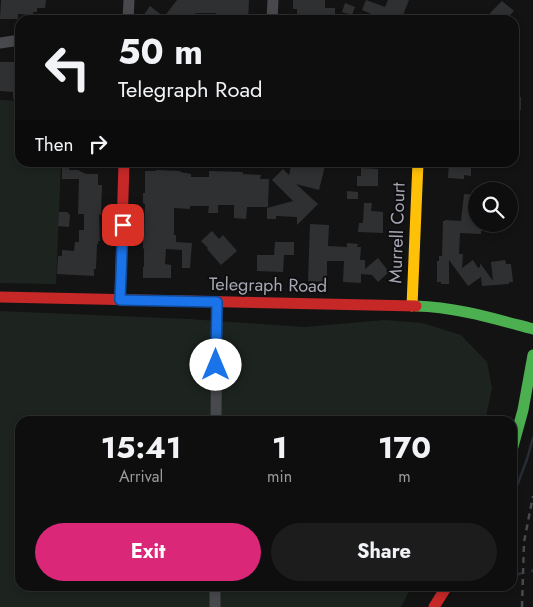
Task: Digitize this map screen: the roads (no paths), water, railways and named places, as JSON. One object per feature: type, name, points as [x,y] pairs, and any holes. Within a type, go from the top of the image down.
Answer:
[{"type":"street","points":[[128,15],[129,0]]},
{"type":"street","points":[[272,15],[273,0]]},
{"type":"street","points":[[0,43],[15,41]]},
{"type":"street","points":[[120,300],[124,167]]},
{"type":"street","name":"Murrell Court","points":[[412,306],[418,167]]},
{"type":"street","name":"Telegraph Road","points":[[0,297],[412,306],[450,309],[533,329]]},
{"type":"street","points":[[216,416],[217,302]]},
{"type":"street","points":[[517,432],[533,355]]},
{"type":"street","points":[[214,607],[215,591]]},
{"type":"street","points":[[434,607],[444,591]]},
{"type":"waterway","points":[[517,486],[533,438]]},
{"type":"waterway","points":[[517,574],[522,573]]},
{"type":"railway","points":[[522,607],[524,542],[533,496]]}]
